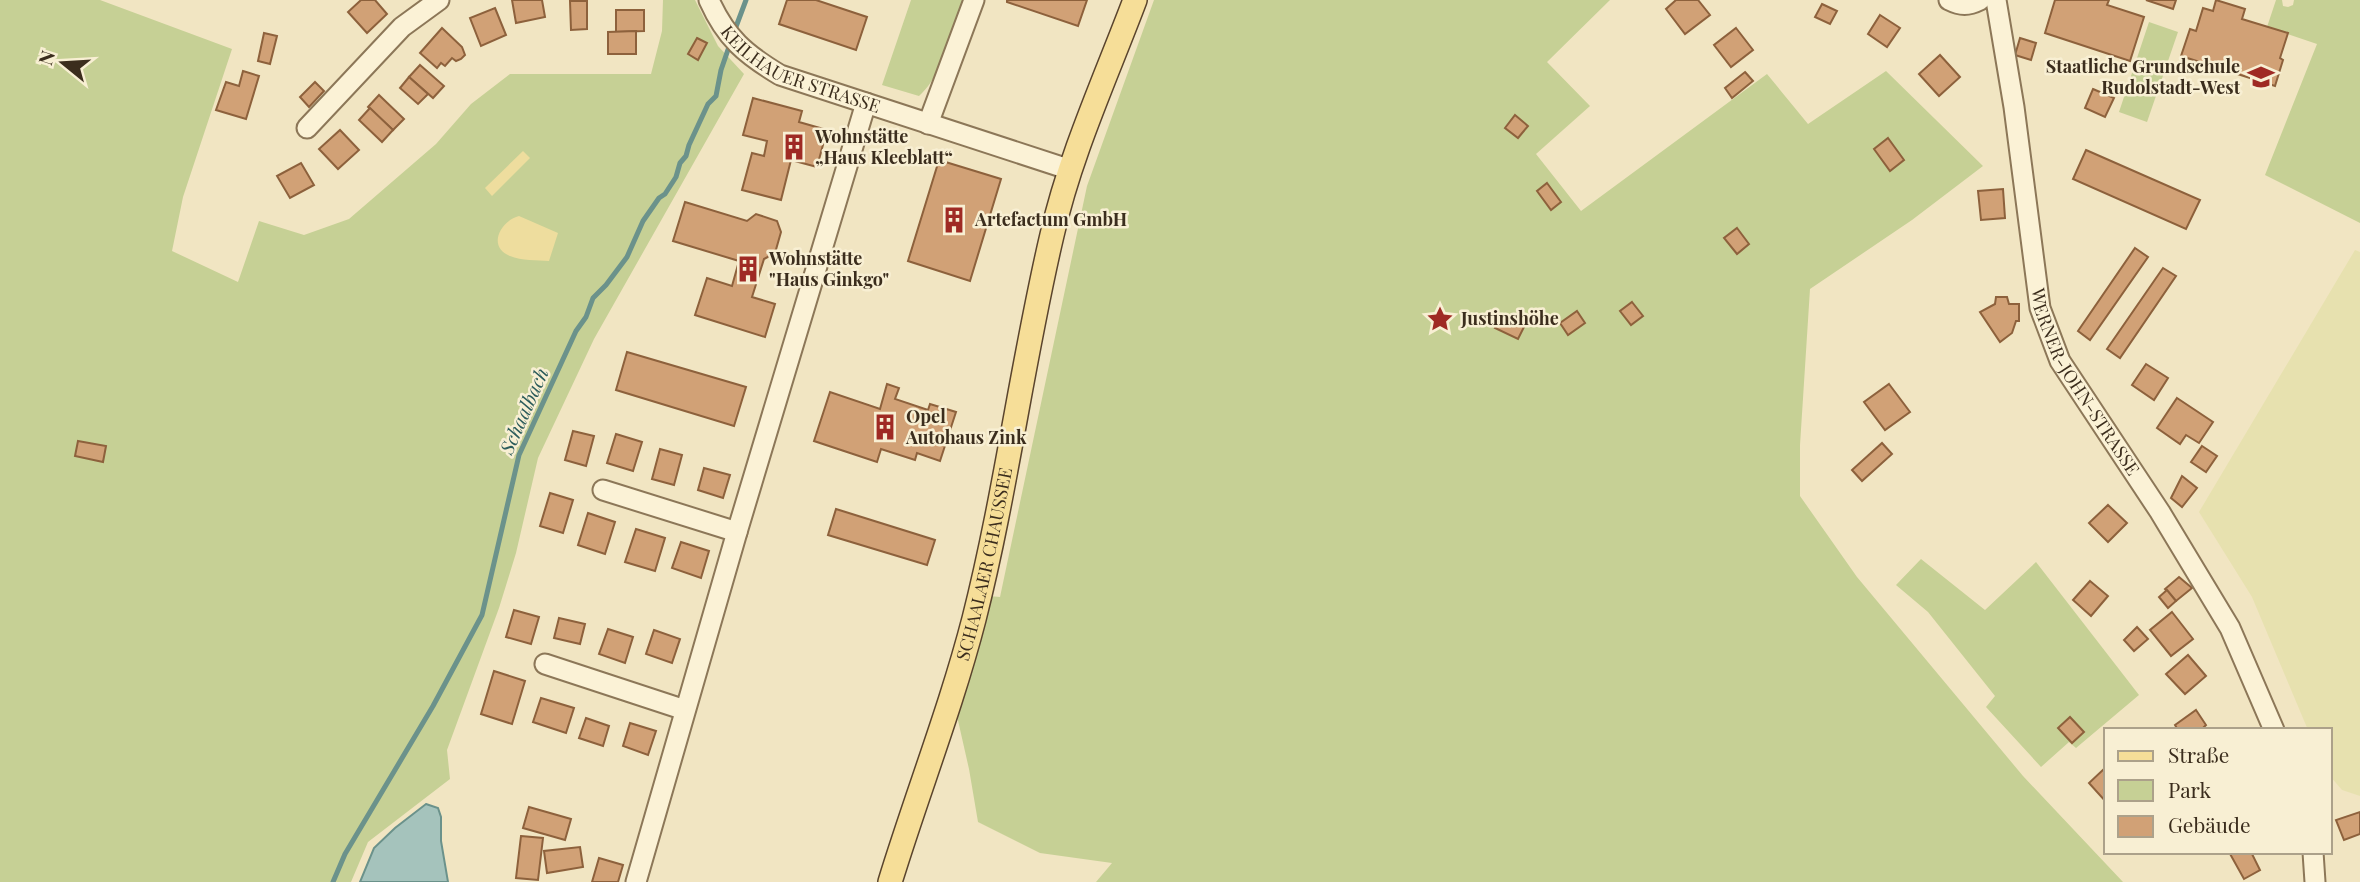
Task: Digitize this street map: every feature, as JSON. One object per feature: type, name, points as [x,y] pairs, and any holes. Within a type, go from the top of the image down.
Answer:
[{"type":"main road","name":"SCHAALAER CHAUSSEE","points":[[891,882],[941,730],[974,618],[1052,233],[1071,170],[1135,0]]},
{"type":"street","name":"KEILHAUER STRASSE","points":[[709,0],[719,21],[741,49],[780,75],[1071,170]]},
{"type":"street","points":[[928,124],[974,0]]},
{"type":"street","points":[[1949,0],[1969,5],[1980,0]]},
{"type":"street","name":"WERNER-JOHN-STRASSE","points":[[1996,0],[2014,107],[2040,308],[2060,361],[2160,512],[2230,628],[2273,728]]},
{"type":"street","points":[[307,128],[402,27],[434,1]]},
{"type":"street","points":[[636,882],[737,532],[866,103]]},
{"type":"street","points":[[603,489],[737,532]]},
{"type":"street","points":[[545,664],[685,710]]},
{"type":"street","points":[[2313,854],[2315,882]]},
{"type":"shaded area","points":[[2355,250],[2360,252],[2360,796],[2342,790],[2332,778],[2332,728],[2307,728],[2252,597],[2199,512]]},
{"type":"green space","points":[[0,0],[100,0],[232,49],[183,197],[172,251],[238,282],[259,221],[304,235],[349,219],[436,144],[471,104],[510,74],[651,74],[662,31],[663,0],[695,0],[718,46],[744,74],[594,339],[538,458],[516,553],[499,608],[447,750],[450,779],[368,842],[351,882],[0,882]]},
{"type":"green space","points":[[911,0],[966,0],[936,74],[919,96],[882,85]]},
{"type":"green space","points":[[1154,0],[1610,0],[1547,62],[1590,106],[1536,154],[1581,211],[1767,74],[1808,124],[1886,71],[1983,166],[1912,220],[1810,289],[1800,445],[1800,496],[1857,577],[2023,776],[2123,882],[1096,882],[1112,863],[1040,853],[978,822],[957,716],[989,596],[1000,597],[1087,186]]},
{"type":"green space","points":[[2276,0],[2282,0],[2283,6],[2288,7],[2293,5],[2294,0],[2360,0],[2360,223],[2265,175],[2317,44],[2267,27]]},
{"type":"green space","points":[[2149,22],[2178,32],[2147,122],[2119,112]]},
{"type":"green space","points":[[1921,559],[1985,610],[2036,562],[2139,695],[2076,748],[2069,742],[2041,767],[1986,707],[1995,696],[1928,612],[1896,585]]},
{"type":"sand","points":[[523,151],[530,158],[492,196],[485,188]]},
{"type":"sand","points":[[519,216],[558,233],[549,261],[514,258],[499,247],[502,228]]},
{"type":"water","points":[[426,804],[438,808],[441,817],[441,841],[448,882],[360,882],[374,848]]},
{"type":"building","points":[[361,0],[375,0],[387,14],[367,33],[348,12]]},
{"type":"building","points":[[512,0],[542,0],[545,17],[516,23]]},
{"type":"building","points":[[787,0],[816,0],[867,17],[856,50],[779,24]]},
{"type":"building","points":[[1007,0],[1087,0],[1078,26]]},
{"type":"building","points":[[1676,0],[1698,0],[1710,15],[1685,34],[1666,9]]},
{"type":"building","points":[[2055,0],[2109,0],[2107,5],[2144,17],[2130,61],[2045,33]]},
{"type":"building","points":[[2146,0],[2176,0],[2173,9]]},
{"type":"building","points":[[2216,0],[2245,9],[2242,19],[2288,33],[2275,86],[2181,56],[2190,29],[2196,31],[2203,8],[2213,11]]},
{"type":"building","points":[[570,1],[587,1],[587,29],[571,30]]},
{"type":"building","points":[[1822,4],[1837,11],[1830,24],[1815,17]]},
{"type":"building","points":[[495,8],[506,35],[481,46],[470,18]]},
{"type":"building","points":[[616,10],[644,10],[644,31],[616,32]]},
{"type":"building","points":[[1880,15],[1900,28],[1887,47],[1868,34]]},
{"type":"building","points":[[442,28],[462,47],[465,55],[456,61],[452,58],[445,66],[441,63],[437,68],[420,53]]},
{"type":"building","points":[[1736,28],[1753,50],[1731,67],[1714,45]]},
{"type":"building","points":[[636,31],[636,54],[608,54],[608,32]]},
{"type":"building","points":[[264,33],[277,36],[270,64],[258,61]]},
{"type":"building","points":[[697,38],[707,43],[698,60],[688,54]]},
{"type":"building","points":[[2020,38],[2036,43],[2031,60],[2015,55]]},
{"type":"building","points":[[1940,55],[1960,77],[1939,96],[1919,74]]},
{"type":"building","points":[[420,65],[444,86],[433,98],[409,77]]},
{"type":"building","points":[[243,71],[259,76],[246,119],[216,110],[226,82],[239,86]]},
{"type":"building","points":[[1745,72],[1753,81],[1732,98],[1725,88]]},
{"type":"building","points":[[409,77],[428,94],[418,104],[400,88]]},
{"type":"building","points":[[315,82],[324,91],[309,107],[300,97]]},
{"type":"building","points":[[2093,89],[2114,98],[2105,117],[2085,108]]},
{"type":"building","points":[[379,95],[404,119],[393,130],[368,107]]},
{"type":"building","name":"Wohnstätte „Haus Kleeblatt“","points":[[753,98],[802,111],[799,122],[827,130],[817,167],[791,160],[781,200],[742,190],[752,153],[764,156],[767,141],[743,135]]},
{"type":"building","points":[[370,108],[393,130],[382,142],[359,120]]},
{"type":"building","points":[[1515,115],[1528,126],[1518,138],[1505,128]]},
{"type":"building","points":[[340,130],[359,150],[338,169],[319,149]]},
{"type":"building","points":[[1888,138],[1904,160],[1890,171],[1874,149]]},
{"type":"building","points":[[2086,150],[2200,200],[2186,229],[2073,179]]},
{"type":"building","name":"Artefactum GmbH","points":[[939,160],[1001,179],[970,281],[908,261]]},
{"type":"building","points":[[301,163],[314,185],[290,198],[277,176]]},
{"type":"building","points":[[1547,183],[1561,202],[1551,210],[1537,191]]},
{"type":"building","points":[[2003,189],[2005,218],[1981,220],[1978,191]]},
{"type":"building","name":"Wohnstätte \"Haus Ginkgo\"","points":[[685,202],[747,221],[756,214],[777,221],[781,232],[775,253],[764,259],[752,297],[775,304],[765,337],[695,315],[707,278],[732,286],[739,261],[673,241]]},
{"type":"building","points":[[1737,228],[1749,244],[1737,254],[1724,238]]},
{"type":"building","points":[[2135,248],[2148,257],[2090,340],[2078,331]]},
{"type":"building","points":[[2163,268],[2176,276],[2120,358],[2107,349]]},
{"type":"building","points":[[1996,297],[2007,297],[2009,304],[2019,304],[2019,321],[2016,321],[2012,333],[2000,342],[1980,312],[1995,304]]},
{"type":"building","points":[[1632,302],[1643,316],[1631,325],[1620,311]]},
{"type":"building","points":[[1577,311],[1585,323],[1568,335],[1560,323]]},
{"type":"building","points":[[1501,316],[1524,327],[1518,339],[1495,328]]},
{"type":"building","points":[[627,352],[746,387],[734,426],[616,390]]},
{"type":"building","points":[[2146,364],[2168,378],[2154,400],[2132,385]]},
{"type":"building","name":"Opel Autohaus Zink","points":[[887,384],[899,388],[895,399],[928,410],[930,404],[956,412],[940,461],[917,453],[915,460],[881,449],[877,462],[814,441],[830,392],[880,409]]},
{"type":"building","points":[[1889,384],[1910,412],[1885,430],[1864,402]]},
{"type":"building","points":[[2177,398],[2213,422],[2199,443],[2186,435],[2180,444],[2157,428]]},
{"type":"building","points":[[573,431],[594,436],[586,466],[565,460]]},
{"type":"building","points":[[616,434],[642,442],[633,471],[607,463]]},
{"type":"building","points":[[78,441],[106,446],[103,462],[75,456]]},
{"type":"building","points":[[1882,443],[1892,454],[1862,481],[1852,470]]},
{"type":"building","points":[[2202,446],[2217,456],[2206,472],[2191,462]]},
{"type":"building","points":[[660,449],[682,455],[674,485],[652,479]]},
{"type":"building","points":[[704,468],[730,475],[723,498],[698,490]]},
{"type":"building","points":[[2182,476],[2197,488],[2182,507],[2171,498]]},
{"type":"building","points":[[550,493],[573,500],[563,533],[540,526]]},
{"type":"building","points":[[2108,505],[2127,523],[2108,542],[2089,523]]},
{"type":"building","points":[[836,509],[935,540],[927,565],[828,535]]},
{"type":"building","points":[[588,513],[615,522],[605,554],[578,545]]},
{"type":"building","points":[[636,529],[665,538],[655,571],[625,562]]},
{"type":"building","points":[[681,542],[709,551],[701,578],[672,568]]},
{"type":"building","points":[[2179,577],[2192,588],[2176,601],[2165,589]]},
{"type":"building","points":[[2090,581],[2108,596],[2091,616],[2073,600]]},
{"type":"building","points":[[2167,590],[2176,601],[2168,608],[2159,597]]},
{"type":"building","points":[[514,610],[539,617],[531,644],[506,637]]},
{"type":"building","points":[[2172,612],[2193,639],[2171,656],[2150,630]]},
{"type":"building","points":[[559,618],[585,624],[580,644],[554,638]]},
{"type":"building","points":[[2137,627],[2148,639],[2134,651],[2124,640]]},
{"type":"building","points":[[608,629],[633,637],[625,663],[599,654]]},
{"type":"building","points":[[654,630],[680,639],[672,663],[646,654]]},
{"type":"building","points":[[2188,655],[2206,676],[2185,694],[2166,674]]},
{"type":"building","points":[[494,671],[525,681],[512,724],[481,714]]},
{"type":"building","points":[[541,698],[574,708],[566,733],[533,722]]},
{"type":"building","points":[[2196,710],[2206,725],[2203,728],[2177,728],[2175,725]]},
{"type":"building","points":[[2070,717],[2084,732],[2072,743],[2058,728]]},
{"type":"building","points":[[586,718],[609,726],[603,746],[579,738]]},
{"type":"building","points":[[630,723],[656,731],[648,755],[623,746]]},
{"type":"building","points":[[2104,769],[2104,800],[2089,783]]},
{"type":"building","points":[[529,807],[571,819],[565,840],[523,828]]},
{"type":"building","points":[[2360,812],[2360,834],[2344,840],[2336,820]]},
{"type":"building","points":[[521,836],[543,838],[538,880],[516,878]]},
{"type":"building","points":[[580,847],[583,867],[547,873],[544,851]]},
{"type":"building","points":[[2230,854],[2252,854],[2260,870],[2244,879]]},
{"type":"building","points":[[599,858],[623,865],[618,882],[592,882]]},
{"type":"waterway","name":"Schaalbach","points":[[734,32],[746,0]]},
{"type":"waterway","name":"Schaalbach","points":[[333,882],[345,854],[433,706],[482,615],[519,455],[593,298],[627,257],[643,221],[676,177],[708,104],[716,96],[731,41]]},
{"type":"place","name":"Staatliche Grundschule Rudolstadt-West","points":[[2261,77]]},
{"type":"place","name":"Wohnstätte „Haus Kleeblatt“","points":[[794,147]]},
{"type":"place","name":"Artefactum GmbH","points":[[954,220]]},
{"type":"place","name":"Wohnstätte \"Haus Ginkgo\"","points":[[748,269]]},
{"type":"place","name":"Justinshöhe","points":[[1440,319]]},
{"type":"place","name":"Opel Autohaus Zink","points":[[885,427]]}]
